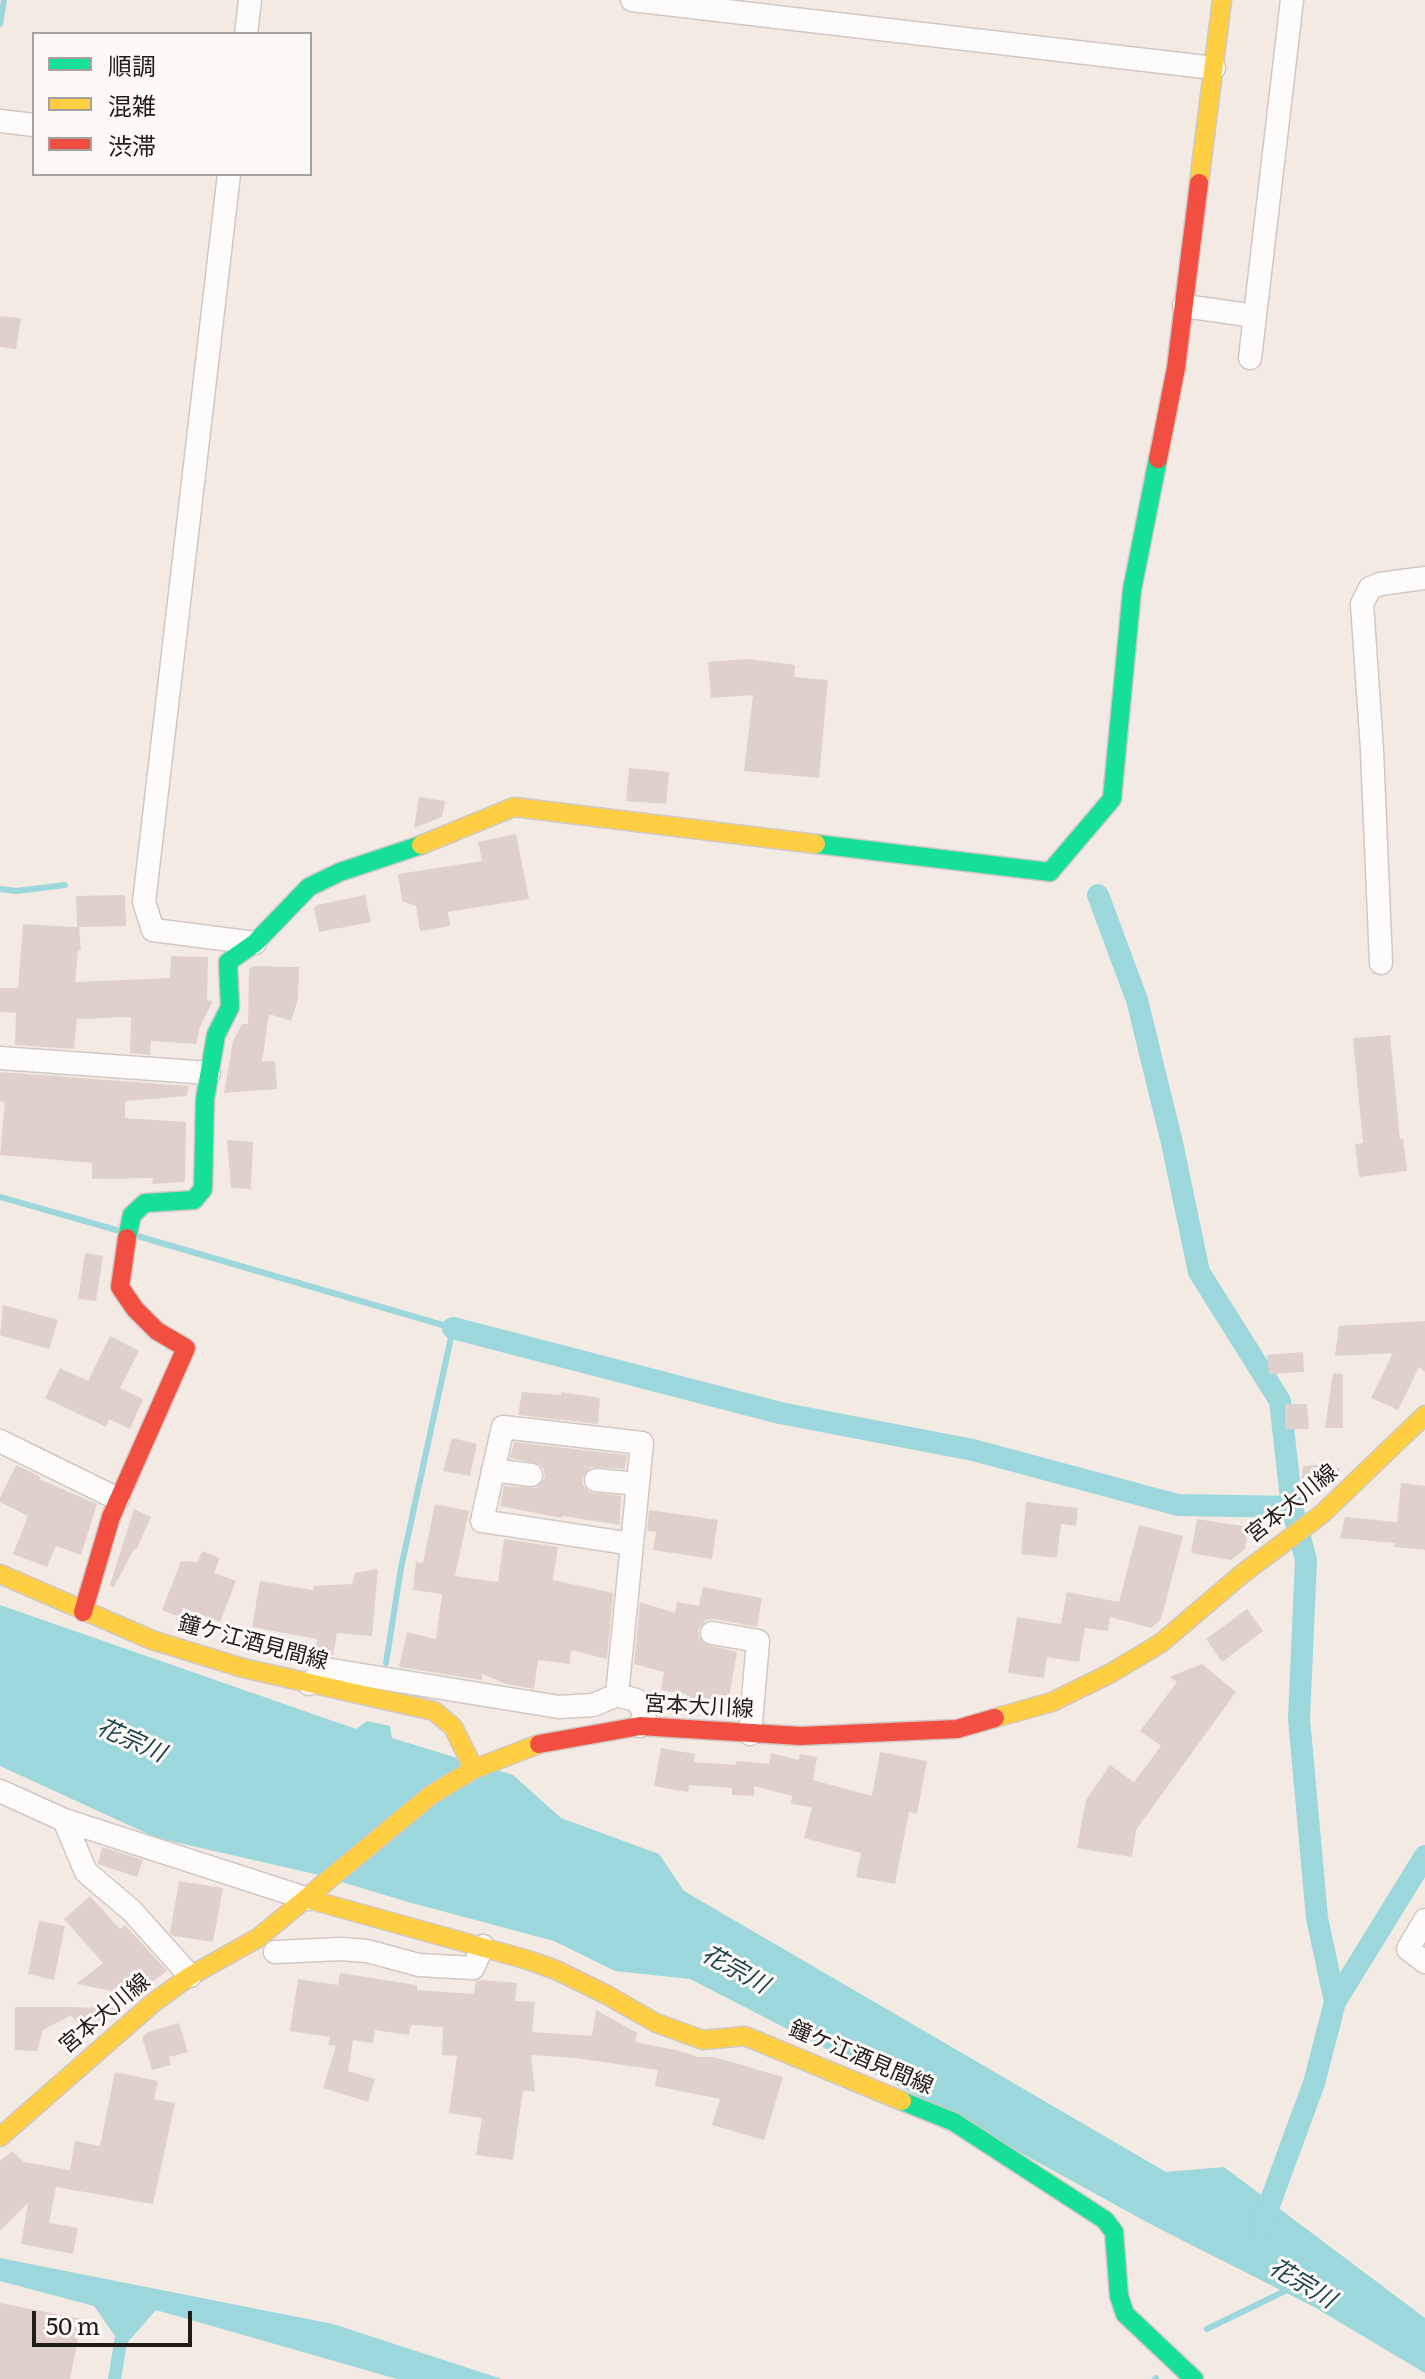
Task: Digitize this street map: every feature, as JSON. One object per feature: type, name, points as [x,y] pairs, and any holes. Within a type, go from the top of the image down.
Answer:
[{"type":"main road","points":[[83,1612],[118,1499],[186,1348],[157,1331],[135,1309],[120,1287],[132,1215],[145,1203],[194,1200],[203,1189],[205,1099],[216,1035],[230,1007],[228,962],[255,943],[309,887],[340,872],[403,852],[514,807],[1050,872],[1112,799],[1132,590],[1176,368],[1222,0]]},
{"type":"main road","name":"宮本大川線","points":[[0,2137],[153,2003],[190,1976],[258,1938],[470,1762],[495,1759],[555,1740],[640,1726],[800,1736],[957,1729],[1052,1702],[1111,1673],[1161,1643],[1242,1574],[1322,1514],[1425,1415]]},
{"type":"main road","name":"鐘ケ江酒見間線","points":[[0,1574],[152,1640],[243,1668],[434,1711],[453,1727],[470,1762]]},
{"type":"main road","name":"鐘ケ江酒見間線","points":[[314,1893],[556,1970],[656,2023],[703,2040],[745,2036],[954,2122],[1105,2220],[1114,2232],[1119,2296],[1125,2314],[1194,2379]]},
{"type":"street","points":[[246,32],[250,0]]},
{"type":"street","points":[[632,0],[1214,68]]},
{"type":"street","points":[[1250,358],[1292,0]]},
{"type":"street","points":[[0,121],[32,125]]},
{"type":"street","points":[[229,176],[144,902],[153,930],[255,943]]},
{"type":"street","points":[[1184,306],[1255,316]]},
{"type":"street","points":[[1381,963],[1362,604],[1370,588],[1425,578]]},
{"type":"street","points":[[0,1058],[209,1073]]},
{"type":"street","points":[[617,1695],[638,1484],[642,1443],[503,1427],[482,1521],[632,1544]]},
{"type":"street","points":[[0,1441],[118,1499]]},
{"type":"street","points":[[493,1470],[531,1475]]},
{"type":"street","points":[[596,1480],[638,1484]]},
{"type":"street","points":[[712,1633],[758,1641],[750,1734]]},
{"type":"street","points":[[309,1684],[325,1669],[559,1707],[593,1705],[617,1695],[636,1700],[645,1713],[640,1726]]},
{"type":"street","points":[[0,1791],[64,1820],[314,1893]]},
{"type":"street","points":[[64,1820],[86,1872],[132,1911],[190,1976]]},
{"type":"street","points":[[1425,1920],[1408,1949],[1425,1962]]},
{"type":"street","points":[[275,1952],[367,1951],[419,1965],[473,1968],[483,1946]]},
{"type":"water","name":"花宗川","points":[[0,1605],[356,1729],[367,1721],[390,1726],[392,1738],[513,1775],[561,1818],[659,1854],[684,1891],[1166,2172],[1224,2167],[1425,2318],[1425,2373],[1314,2307],[1154,2226],[912,2093],[690,1979],[615,1971],[554,1941],[315,1874],[157,1838],[0,1766]]},
{"type":"water","points":[[0,2258],[333,2324],[502,2379],[397,2379],[156,2310],[127,2343],[121,2379],[108,2379],[115,2336],[94,2306],[0,2281]]},
{"type":"building","points":[[0,316],[21,318],[16,349],[0,347]]},
{"type":"building","points":[[748,659],[795,665],[794,677],[828,680],[819,778],[744,771],[753,695],[711,698],[708,662]]},
{"type":"building","points":[[629,768],[669,772],[666,804],[626,801]]},
{"type":"building","points":[[419,797],[445,801],[442,817],[414,828]]},
{"type":"building","points":[[516,834],[529,899],[448,912],[450,926],[420,931],[416,906],[402,901],[398,874],[482,861],[478,842]]},
{"type":"building","points":[[125,895],[126,926],[79,927],[81,950],[78,951],[75,982],[170,978],[171,956],[208,957],[207,1000],[212,1003],[200,1027],[196,1044],[151,1041],[150,1055],[130,1053],[131,1017],[77,1019],[74,1049],[15,1045],[16,1013],[0,1012],[0,988],[18,988],[23,924],[77,927],[76,896]]},
{"type":"building","points":[[365,895],[371,922],[319,932],[314,908],[317,905]]},
{"type":"building","points":[[254,966],[299,967],[298,999],[291,1021],[269,1014],[262,1062],[275,1061],[277,1089],[224,1093],[233,1041],[242,1024],[248,1024],[249,969]]},
{"type":"building","points":[[1390,1035],[1400,1139],[1403,1139],[1407,1171],[1359,1177],[1355,1144],[1363,1143],[1353,1038]]},
{"type":"building","points":[[0,1072],[189,1086],[187,1096],[125,1101],[125,1118],[186,1122],[185,1182],[152,1184],[153,1178],[92,1179],[92,1163],[0,1155],[5,1102],[0,1101]]},
{"type":"building","points":[[227,1140],[253,1142],[251,1189],[231,1188]]},
{"type":"building","points":[[85,1253],[103,1256],[96,1301],[78,1299]]},
{"type":"building","points":[[3,1305],[58,1320],[49,1349],[0,1335]]},
{"type":"building","points":[[1425,1321],[1425,1372],[1419,1367],[1398,1410],[1371,1398],[1393,1353],[1335,1356],[1339,1326]]},
{"type":"building","points":[[110,1336],[139,1351],[120,1388],[143,1399],[130,1429],[109,1419],[106,1427],[45,1398],[60,1368],[88,1381]]},
{"type":"building","points":[[1303,1352],[1304,1372],[1269,1374],[1267,1355]]},
{"type":"building","points":[[1333,1373],[1343,1374],[1343,1428],[1325,1428]]},
{"type":"building","points":[[522,1392],[561,1395],[561,1392],[600,1398],[598,1424],[518,1415]]},
{"type":"building","points":[[1285,1404],[1307,1404],[1309,1429],[1285,1429]]},
{"type":"building","points":[[452,1438],[477,1444],[470,1476],[443,1471]]},
{"type":"building","points":[[514,1442],[627,1455],[625,1469],[591,1467],[582,1478],[589,1492],[621,1496],[620,1525],[500,1506],[504,1486],[536,1488],[545,1478],[539,1464],[510,1458]]},
{"type":"building","points":[[16,1465],[41,1477],[39,1479],[97,1504],[81,1555],[56,1546],[47,1567],[13,1554],[28,1516],[0,1502],[0,1498]]},
{"type":"building","points":[[1303,1466],[1340,1468],[1339,1472],[1324,1487],[1301,1484]]},
{"type":"building","points":[[1401,1483],[1425,1486],[1425,1550],[1394,1547],[1395,1543],[1340,1538],[1345,1517],[1397,1522]]},
{"type":"building","points":[[1026,1502],[1078,1508],[1076,1526],[1061,1524],[1057,1558],[1021,1554]]},
{"type":"building","points":[[435,1504],[469,1511],[455,1576],[498,1582],[504,1539],[558,1547],[553,1580],[613,1593],[607,1659],[571,1650],[570,1664],[538,1660],[534,1689],[506,1684],[482,1674],[482,1680],[399,1667],[407,1632],[436,1639],[442,1594],[413,1590],[416,1562],[423,1563]]},
{"type":"building","points":[[134,1509],[151,1517],[114,1587],[110,1585]]},
{"type":"building","points":[[649,1510],[718,1520],[712,1559],[653,1550],[656,1532],[647,1531]]},
{"type":"building","points":[[1197,1519],[1249,1527],[1245,1549],[1231,1560],[1191,1553]]},
{"type":"building","points":[[1139,1525],[1183,1536],[1161,1619],[1151,1628],[1110,1617],[1108,1631],[1085,1628],[1079,1662],[1047,1657],[1044,1678],[1008,1673],[1017,1617],[1061,1624],[1067,1592],[1119,1602]]},
{"type":"building","points":[[202,1551],[220,1558],[214,1573],[236,1581],[220,1622],[183,1608],[180,1617],[162,1610],[181,1561],[198,1562]]},
{"type":"building","points":[[378,1569],[372,1636],[337,1633],[333,1655],[315,1652],[317,1639],[252,1627],[260,1581],[313,1590],[314,1586],[352,1584],[355,1573]]},
{"type":"building","points":[[703,1587],[762,1598],[757,1627],[714,1619],[706,1620],[698,1630],[704,1644],[737,1652],[727,1709],[685,1702],[687,1694],[661,1690],[664,1672],[634,1664],[640,1602],[675,1613],[677,1602],[699,1606]]},
{"type":"building","points":[[1247,1609],[1263,1631],[1222,1662],[1206,1639]]},
{"type":"building","points":[[1202,1664],[1236,1692],[1136,1830],[1132,1857],[1077,1848],[1086,1800],[1110,1765],[1134,1782],[1161,1746],[1140,1731],[1177,1682],[1169,1677]]},
{"type":"building","points":[[661,1748],[695,1754],[694,1762],[736,1765],[736,1761],[769,1764],[771,1753],[799,1760],[800,1754],[817,1757],[813,1780],[872,1796],[880,1752],[927,1761],[917,1814],[909,1812],[895,1884],[856,1877],[861,1853],[804,1838],[812,1807],[791,1804],[792,1796],[754,1786],[754,1796],[732,1795],[732,1788],[689,1785],[688,1792],[654,1786]]},
{"type":"building","points":[[102,1847],[143,1860],[137,1877],[98,1864]]},
{"type":"building","points":[[179,1881],[223,1888],[213,1942],[170,1933]]},
{"type":"building","points":[[90,1896],[120,1929],[125,1925],[167,1971],[134,1995],[76,1984],[103,1963],[64,1919]]},
{"type":"building","points":[[39,1921],[65,1926],[54,1980],[28,1974]]},
{"type":"building","points":[[340,1973],[417,1985],[417,1990],[474,1994],[476,1981],[517,1983],[515,2001],[535,2002],[532,2032],[592,2036],[596,2010],[637,2033],[635,2042],[698,2057],[714,2057],[783,2077],[764,2140],[712,2125],[720,2099],[655,2086],[658,2070],[531,2055],[535,2092],[523,2090],[513,2160],[476,2155],[482,2118],[449,2113],[457,2056],[442,2055],[443,2027],[411,2025],[409,2035],[375,2030],[373,2043],[353,2040],[348,2071],[375,2079],[368,2102],[323,2088],[336,2046],[328,2045],[330,2037],[290,2031],[298,1979],[338,1985]]},
{"type":"building","points":[[15,2007],[117,2008],[84,2032],[71,2015],[43,2030],[37,2051],[15,2050]]},
{"type":"building","points":[[179,2023],[188,2052],[169,2057],[171,2065],[152,2070],[142,2037],[148,2032]]},
{"type":"building","points":[[115,2072],[158,2081],[154,2099],[175,2103],[153,2204],[56,2187],[49,2223],[78,2228],[73,2254],[21,2244],[28,2203],[0,2231],[0,2161],[12,2151],[24,2162],[70,2170],[75,2141],[100,2146]]},
{"type":"building","points":[[0,2303],[82,2319],[70,2379],[0,2379]]},
{"type":"waterway","points":[[0,24],[4,0]]},
{"type":"waterway","points":[[0,889],[16,891],[65,885]]},
{"type":"waterway","points":[[1098,895],[1137,1000],[1199,1272],[1280,1401],[1292,1507],[1306,1560],[1299,1719],[1317,1918],[1335,2002],[1314,2083],[1260,2230]]},
{"type":"waterway","points":[[0,1197],[120,1231]]},
{"type":"waterway","points":[[134,1235],[453,1328],[401,1568],[386,1663]]},
{"type":"waterway","points":[[453,1328],[780,1413],[973,1450],[1178,1505],[1292,1507]]},
{"type":"waterway","points":[[1335,2002],[1425,1856]]},
{"type":"waterway","name":"花宗川","points":[[1207,2329],[1287,2290]]},
{"type":"traffic: fast","points":[[816,844],[1050,872],[1112,799],[1132,590],[1158,459]]},
{"type":"traffic: fast","points":[[127,1238],[132,1215],[145,1203],[194,1200],[203,1189],[205,1099],[216,1035],[230,1007],[228,962],[255,943],[309,887],[340,872],[421,845]]},
{"type":"traffic: fast","points":[[902,2101],[954,2122],[1105,2220],[1114,2232],[1119,2296],[1125,2314],[1194,2379]]},
{"type":"traffic: slow","points":[[1199,183],[1222,0]]},
{"type":"traffic: slow","points":[[421,845],[514,807],[816,844]]},
{"type":"traffic: slow","points":[[995,1718],[1052,1702],[1111,1673],[1161,1643],[1242,1574],[1322,1514],[1425,1415]]},
{"type":"traffic: slow","points":[[0,1574],[152,1640],[243,1668],[434,1711],[453,1727],[474,1769]]},
{"type":"traffic: slow","points":[[0,2137],[153,2003],[190,1976],[258,1938],[431,1795],[474,1769],[539,1744]]},
{"type":"traffic: slow","points":[[308,1899],[528,1960],[607,1995],[656,2023],[703,2040],[745,2036],[902,2101]]},
{"type":"traffic: jam","points":[[1158,459],[1176,368],[1199,183]]},
{"type":"traffic: jam","points":[[83,1612],[111,1517],[186,1348],[157,1331],[135,1309],[120,1287],[127,1238]]},
{"type":"traffic: jam","points":[[539,1744],[640,1726],[800,1736],[957,1729],[995,1718]]}]
